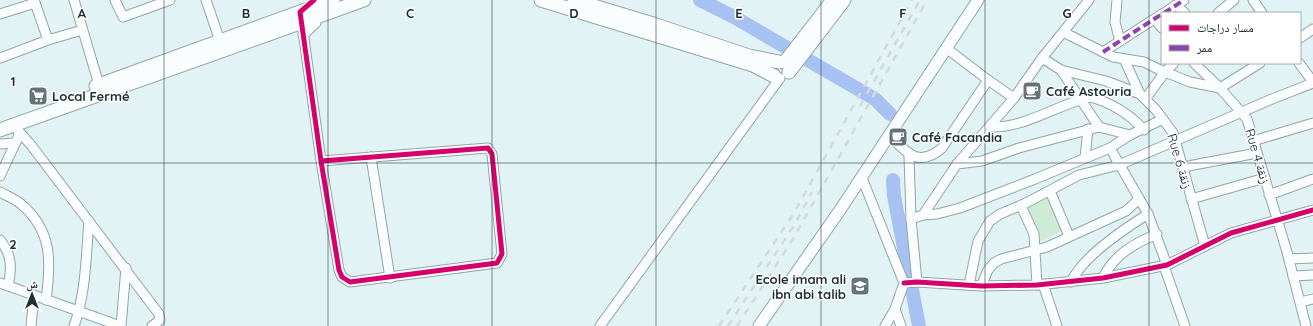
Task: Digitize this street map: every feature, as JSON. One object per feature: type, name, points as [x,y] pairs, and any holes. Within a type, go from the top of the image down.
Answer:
[{"type":"main road","points":[[0,130],[16,129],[302,23],[314,6],[333,0]]},
{"type":"main road","points":[[314,6],[364,0]]},
{"type":"main road","points":[[541,0],[753,65],[785,67]]},
{"type":"main road","points":[[574,0],[654,24],[785,67]]},
{"type":"main road","points":[[808,41],[833,0]]},
{"type":"main road","points":[[785,67],[844,0]]},
{"type":"main road","points":[[0,121],[220,41],[302,23]]},
{"type":"street","points":[[74,0],[99,85]]},
{"type":"street","points":[[115,0],[123,17],[170,0]]},
{"type":"street","points":[[206,0],[220,41]]},
{"type":"street","points":[[759,326],[862,178],[978,0]]},
{"type":"street","points":[[923,215],[957,164],[1014,98],[1042,58],[1089,0]]},
{"type":"street","points":[[1117,0],[1115,22],[1120,40]]},
{"type":"street","points":[[1253,0],[1261,12]]},
{"type":"street","points":[[0,14],[35,2],[48,40]]},
{"type":"street","points":[[1165,12],[1180,2],[1185,12]]},
{"type":"street","points":[[1219,12],[1230,3]]},
{"type":"street","points":[[1103,52],[1160,15]]},
{"type":"street","points":[[302,23],[321,161],[339,270],[342,277],[350,282],[390,278],[497,263],[501,260],[502,254],[492,154],[488,148],[321,161]]},
{"type":"street","points":[[1301,37],[1313,29]]},
{"type":"street","points":[[0,58],[48,40],[82,30]]},
{"type":"street","points":[[1063,32],[1113,57],[1144,62],[1190,82],[1220,88],[1258,64]]},
{"type":"street","points":[[946,48],[1014,98]]},
{"type":"street","points":[[1042,58],[1061,70],[1106,81],[1143,96],[1173,64]]},
{"type":"street","name":"Rue 6 زنقة","points":[[1124,59],[1143,96],[1171,130],[1205,246]]},
{"type":"street","name":"Rue 4 زنقة","points":[[1195,64],[1220,88],[1246,119],[1278,220],[1306,326]]},
{"type":"street","points":[[969,285],[973,259],[984,229],[990,221],[1000,214],[1021,206],[1079,175],[1119,165],[1313,82],[1300,64]]},
{"type":"street","points":[[600,326],[785,67]]},
{"type":"street","points":[[1061,70],[1099,126]]},
{"type":"street","points":[[890,136],[910,155],[923,158],[933,155],[942,148],[988,80]]},
{"type":"street","points":[[990,127],[1007,127],[1090,97],[1117,108],[1132,117],[1144,130]]},
{"type":"street","points":[[911,219],[923,215],[937,214],[960,208],[1110,148],[1130,135],[1144,130],[1163,119]]},
{"type":"street","points":[[1254,141],[1313,123]]},
{"type":"street","points":[[957,164],[982,161],[1099,126],[1130,135]]},
{"type":"street","points":[[0,176],[15,143],[16,129]]},
{"type":"street","points":[[16,129],[126,268],[161,317],[159,322],[152,326]]},
{"type":"street","points":[[1085,158],[1088,129]]},
{"type":"street","points":[[0,144],[15,143]]},
{"type":"street","points":[[1110,148],[1148,214],[1157,234],[1185,326]]},
{"type":"street","points":[[1183,168],[1257,153]]},
{"type":"street","points":[[885,326],[911,283],[910,155]]},
{"type":"street","points":[[371,157],[390,278]]},
{"type":"street","points":[[862,178],[911,283]]},
{"type":"street","points":[[1192,199],[1264,178]]},
{"type":"street","points":[[1270,195],[1313,179]]},
{"type":"street","points":[[1050,191],[1069,236]]},
{"type":"street","points":[[0,192],[21,204],[33,216],[47,241],[50,273],[46,300]]},
{"type":"street","points":[[981,286],[982,280],[994,263],[1001,259],[1035,252],[1126,211],[1139,199]]},
{"type":"street","points":[[1021,206],[1034,234],[1040,284],[1058,326]]},
{"type":"street","points":[[911,283],[981,286],[1071,282],[1102,278],[1166,266],[1230,233],[1313,210]]},
{"type":"street","points":[[1071,282],[1077,270],[1123,230],[1148,214]]},
{"type":"street","points":[[74,326],[79,312],[84,281],[89,221]]},
{"type":"street","points":[[1102,278],[1110,265],[1122,253],[1139,242],[1157,234]]},
{"type":"street","points":[[0,240],[10,258],[10,272],[4,284],[121,326],[126,268]]},
{"type":"street","points":[[1289,259],[1313,258]]},
{"type":"street","points":[[1293,276],[1313,275]]},
{"type":"street","points":[[31,326],[34,295]]},
{"type":"street","points":[[1300,302],[1313,299]]},
{"type":"street","points":[[895,309],[901,326]]},
{"type":"green space","points":[[1046,197],[1063,230],[1041,241],[1024,207]]},
{"type":"waterway","points":[[700,0],[734,17],[875,99],[890,114]]},
{"type":"waterway","points":[[893,180],[894,196],[919,326]]},
{"type":"railway","points":[[719,326],[794,213],[912,0]]},
{"type":"railway","points":[[860,106],[920,0]]},
{"type":"railway","points":[[737,326],[793,239],[927,0]]},
{"type":"railway","points":[[728,326],[795,224],[812,192]]},
{"type":"marked path","points":[[1166,12],[1184,0]]},
{"type":"marked path","points":[[1103,52],[1161,15]]},
{"type":"cycle path","points":[[314,0],[300,12],[321,161],[339,270],[342,277],[350,282],[497,263],[502,254],[492,154],[488,148],[321,161]]},
{"type":"cycle path","points":[[904,283],[917,282],[981,286],[1037,285],[1103,278],[1167,265],[1231,233],[1313,210]]},
{"type":"place","name":"Café Astouria","points":[[1032,91]]},
{"type":"place","name":"Local Fermé","points":[[38,96]]},
{"type":"place","name":"Café Facandia","points":[[898,137]]},
{"type":"place","name":"Ecole imam ali ibn abi talib","points":[[860,286]]}]
